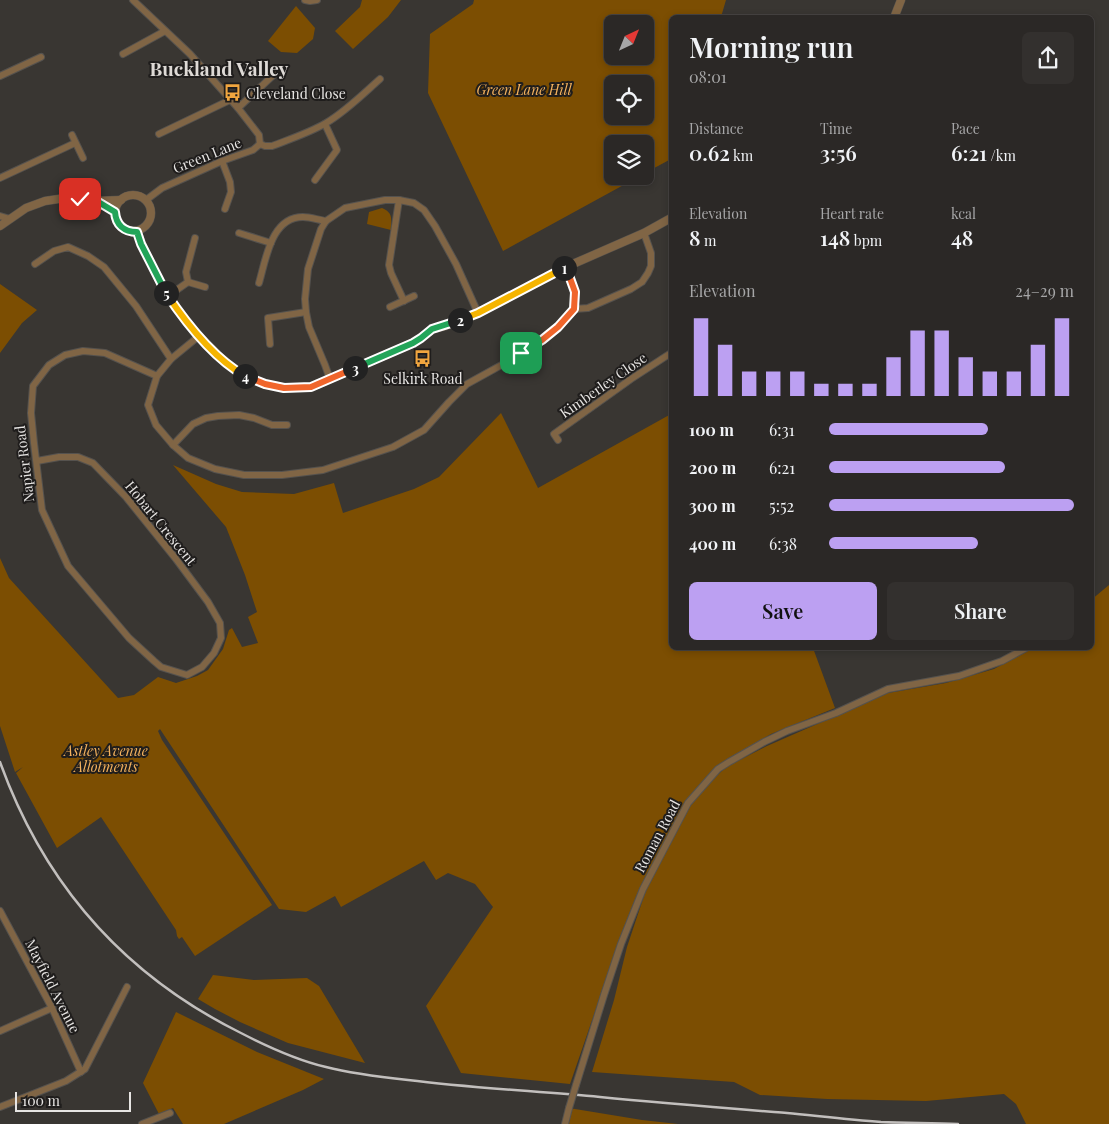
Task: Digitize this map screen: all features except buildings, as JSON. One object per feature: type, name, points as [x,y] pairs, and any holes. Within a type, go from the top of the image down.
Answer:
[{"type":"street","points":[[133,0],[190,54],[238,108],[259,135],[260,144]]},
{"type":"street","points":[[305,0],[317,0]]},
{"type":"street","points":[[895,15],[901,0]]},
{"type":"street","points":[[123,54],[165,31]]},
{"type":"street","points":[[0,76],[41,57]]},
{"type":"street","points":[[238,108],[281,68]]},
{"type":"street","name":"Green Lane","points":[[146,200],[162,188],[256,149],[260,144],[272,146],[314,130],[325,124],[360,97],[380,79]]},
{"type":"street","points":[[159,134],[230,100]]},
{"type":"street","points":[[315,180],[337,150],[325,124]]},
{"type":"street","points":[[72,136],[83,158]]},
{"type":"street","points":[[0,178],[75,142]]},
{"type":"street","points":[[222,162],[230,182],[231,192],[225,209]]},
{"type":"street","points":[[132,195],[138,195],[146,200],[152,210],[152,216],[147,226],[137,232],[121,227],[115,217],[116,207],[121,200],[126,196],[132,195]]},
{"type":"street","points":[[0,226],[26,208],[45,201],[65,198],[121,200]]},
{"type":"street","points":[[95,200],[115,212]]},
{"type":"street","points":[[330,379],[309,327],[305,299],[308,269],[321,228],[326,221],[345,208],[386,200],[414,202],[424,210],[436,226],[478,313]]},
{"type":"street","points":[[399,200],[389,265],[404,301]]},
{"type":"street","points":[[0,216],[10,219]]},
{"type":"street","points":[[259,283],[271,243],[278,229],[290,220],[302,216],[326,221]]},
{"type":"street","points":[[137,232],[168,296],[199,336],[222,359],[243,375],[265,384],[284,388],[311,387],[413,343],[432,329],[478,313],[566,267],[644,233],[669,219]]},
{"type":"street","points":[[240,233],[271,243]]},
{"type":"street","points":[[574,309],[588,308],[632,289],[642,282],[651,266],[651,253],[644,233]]},
{"type":"street","points":[[188,282],[186,272],[195,238]]},
{"type":"street","points":[[35,264],[54,251],[68,247],[88,256],[104,267],[136,306],[171,359]]},
{"type":"street","points":[[199,336],[171,359],[157,376],[148,405],[156,425],[173,445],[188,458],[244,476],[282,475],[323,470],[393,447],[424,430],[467,384],[542,340],[558,327],[574,309],[575,292],[566,267]]},
{"type":"street","points":[[168,296],[188,282]]},
{"type":"street","points":[[188,282],[205,287]]},
{"type":"street","points":[[390,307],[414,296]]},
{"type":"street","points":[[270,344],[268,318],[306,312]]},
{"type":"street","name":"Napier Road","points":[[157,376],[105,353],[83,351],[65,356],[49,365],[33,386],[31,413],[42,510],[68,566],[129,638],[161,667],[187,675],[202,666],[214,654]]},
{"type":"street","name":"Kimberley Close","points":[[558,440],[554,434],[631,379],[669,355]]},
{"type":"street","points":[[173,445],[193,424],[206,418],[239,415],[272,425],[287,425]]},
{"type":"street","name":"Hobart Crescent","points":[[37,461],[59,457],[78,457],[93,463],[126,497],[176,558],[208,602],[220,623],[220,638],[214,654]]},
{"type":"street","name":"Roman Road","points":[[564,1124],[621,944],[644,889],[688,803],[718,769],[787,731],[836,713],[888,689],[959,676],[1002,661],[1022,650]]},
{"type":"street","name":"Mayfield Avenue","points":[[0,911],[52,1008],[81,1072]]},
{"type":"street","points":[[0,1107],[66,1081],[85,1069],[127,987]]},
{"type":"street","points":[[0,1031],[52,1008]]},
{"type":"street","points":[[142,1124],[170,1113]]},
{"type":"green space","points":[[362,0],[401,0],[388,17],[353,49],[335,31],[360,7]]},
{"type":"green space","name":"Green Lane Hill","points":[[474,0],[726,0],[722,15],[669,15],[669,160],[654,168],[654,135],[604,135],[604,185],[624,185],[503,251],[428,93],[430,34],[473,4]]},
{"type":"green space","points":[[296,6],[315,28],[313,39],[297,53],[281,52],[268,41]]},
{"type":"green space","points":[[382,208],[390,215],[391,230],[367,224],[369,212]]},
{"type":"green space","points":[[0,284],[37,310],[22,323],[0,353]]},
{"type":"green space","name":"Astley Avenue Allotments","points":[[501,413],[538,488],[669,415],[669,650],[814,650],[835,708],[771,734],[714,769],[685,803],[618,945],[570,1084],[461,1073],[426,1006],[493,907],[475,884],[448,873],[436,880],[424,861],[341,907],[335,896],[306,912],[279,909],[160,729],[158,731],[162,740],[272,905],[195,956],[182,937],[179,939],[176,930],[101,817],[57,848],[16,773],[23,767],[15,772],[0,726],[0,558],[9,578],[118,698],[134,695],[158,677],[176,683],[208,670],[223,649],[229,630],[232,628],[242,647],[258,643],[248,617],[257,612],[226,527],[173,465],[216,484],[242,492],[294,494],[334,483],[343,513],[414,489],[439,477]]},
{"type":"green space","points":[[1109,585],[1109,1124],[1026,1124],[1016,1104],[1004,1094],[926,1101],[827,1099],[760,1095],[734,1082],[592,1072],[614,1000],[627,947],[647,887],[688,803],[726,767],[767,746],[888,693],[946,683],[994,669],[1029,650],[1094,650],[1094,598]]},
{"type":"green space","points":[[213,975],[254,980],[307,978],[319,986],[365,1063],[288,1043],[215,1009],[198,999]]},
{"type":"green space","points":[[176,1012],[257,1052],[324,1079],[224,1124],[183,1124],[173,1108],[159,1114],[143,1083]]},
{"type":"green space","points":[[569,1108],[642,1120],[678,1124],[566,1124]]},
{"type":"railway","points":[[0,762],[18,806],[40,848],[64,886],[92,921],[124,953],[159,982],[197,1009],[249,1037],[292,1057],[346,1072],[432,1083],[869,1121],[958,1124]]},
{"type":"place","name":"Cleveland Close","points":[[232,93]]},
{"type":"place","name":"Selkirk Road","points":[[423,358]]},
{"type":"district","name":"Buckland Valley","points":[[219,68]]},
{"type":"route","points":[[80,199],[95,200],[115,212],[117,223],[121,227],[131,232],[137,232],[141,244],[164,289],[182,316],[222,359],[243,375],[265,384],[284,388],[311,387],[413,343],[432,329],[478,313],[566,267],[575,292],[574,309],[558,327],[521,353]]}]
